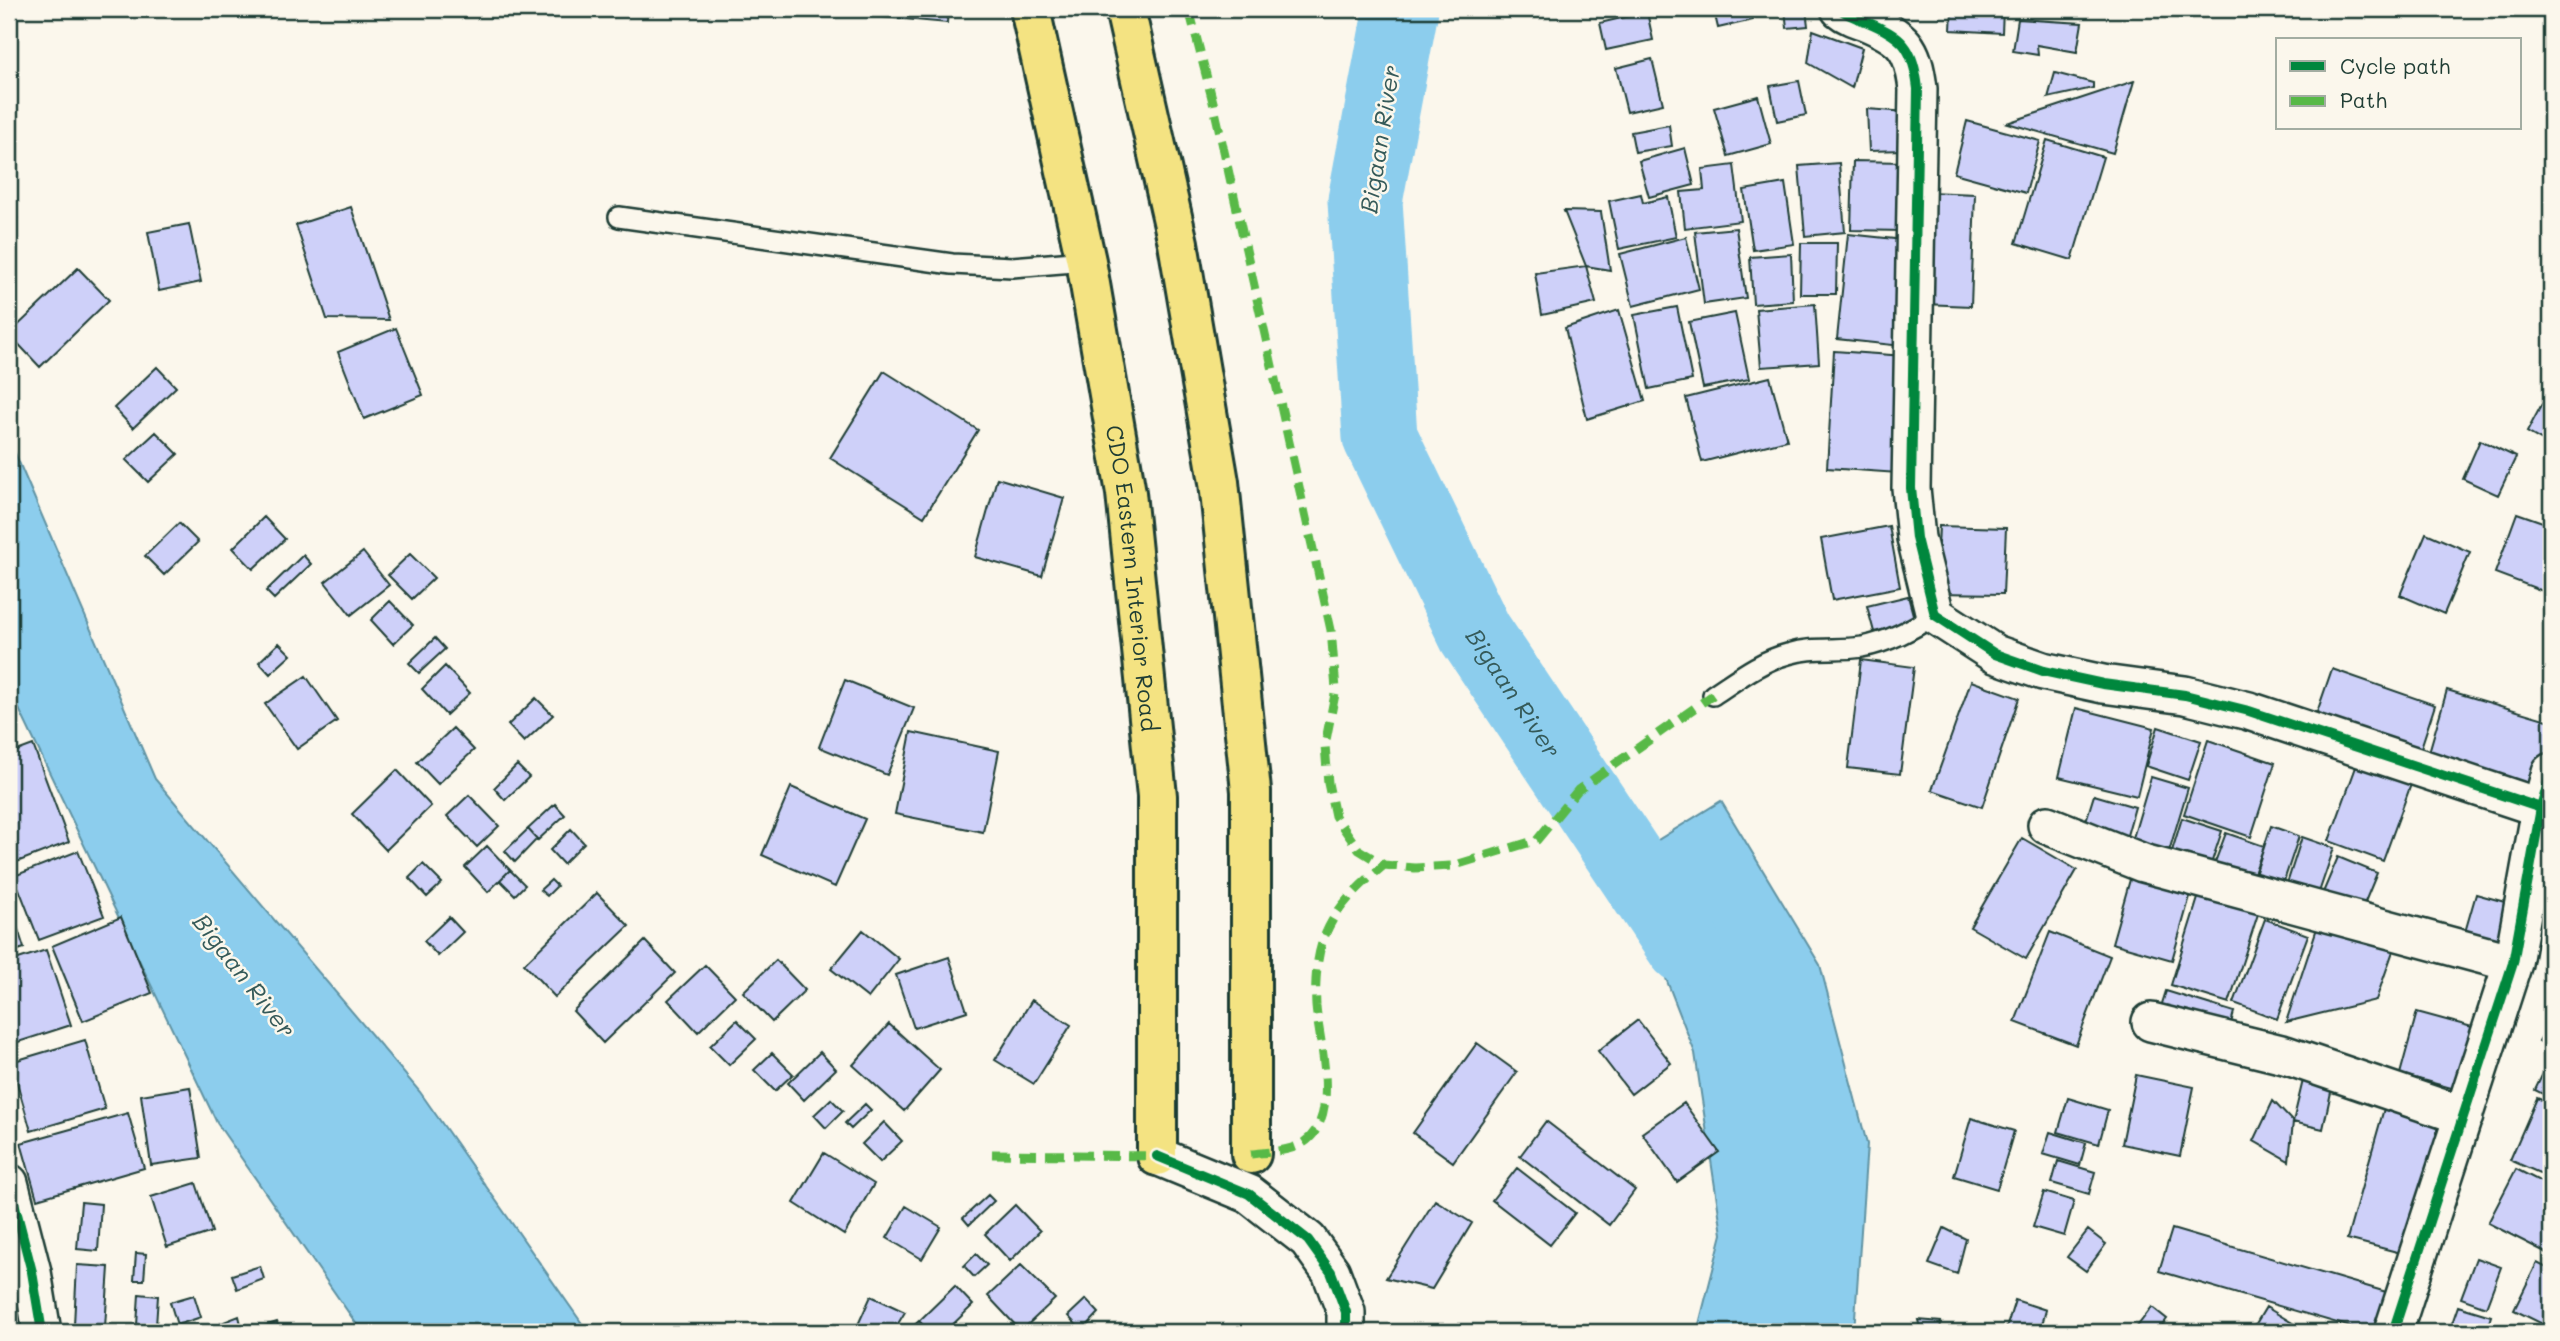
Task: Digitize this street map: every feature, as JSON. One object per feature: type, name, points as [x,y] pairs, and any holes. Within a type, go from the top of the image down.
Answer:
[{"type":"main road","name":"CDO Eastern Interior Road","points":[[1030,9],[1086,261],[1126,493],[1157,796],[1157,1156]]},
{"type":"main road","points":[[1125,9],[1178,243],[1219,482],[1251,791],[1251,1154]]},
{"type":"street","points":[[1840,9],[1894,33],[1907,46],[1915,65],[1918,89],[1911,488],[1916,538],[1935,615],[1995,654],[2043,671],[2103,684],[2185,695],[2249,711],[2441,777],[2541,808]]},
{"type":"street","points":[[2393,1332],[2513,962],[2541,808],[2551,772]]},
{"type":"street","points":[[2047,825],[2143,863],[2513,962]]},
{"type":"street","points":[[2151,1021],[2285,1055],[2464,1116]]},
{"type":"street","points":[[1157,1156],[1249,1194],[1308,1240],[1331,1272],[1346,1312],[1346,1332]]},
{"type":"street","points":[[9,1183],[32,1272],[42,1332]]},
{"type":"lane","points":[[619,217],[952,264],[1012,267],[1086,261]]},
{"type":"lane","points":[[1713,695],[1750,671],[1786,654],[1818,647],[1859,647],[1885,642],[1935,615]]},
{"type":"water","points":[[9,439],[155,779],[420,1092],[588,1332],[362,1332],[217,1123],[9,688]]},
{"type":"water","points":[[1721,801],[1820,965],[1867,1144],[1854,1332],[1697,1332],[1722,1234],[1695,1053],[1621,863]]},
{"type":"building","points":[[873,9],[948,9],[947,23],[872,16]]},
{"type":"building","points":[[1750,9],[1753,20],[1718,28],[1714,11]]},
{"type":"building","points":[[1785,9],[1806,9],[1808,26],[1787,28]]},
{"type":"building","points":[[1870,9],[1902,9],[1902,14],[1872,20]]},
{"type":"building","points":[[1952,9],[2003,9],[2002,33],[1951,30]]},
{"type":"building","points":[[1647,12],[1653,40],[1606,50],[1600,23]]},
{"type":"building","points":[[2018,19],[2082,23],[2077,52],[2037,45],[2038,55],[2013,51]]},
{"type":"building","points":[[1813,30],[1862,48],[1852,88],[1808,63]]},
{"type":"building","points":[[1652,59],[1663,104],[1627,112],[1616,68]]},
{"type":"building","points":[[2055,73],[2093,83],[2093,88],[2048,98]]},
{"type":"building","points":[[1799,81],[1806,115],[1777,121],[1770,86]]},
{"type":"building","points":[[2134,81],[2113,153],[2007,123]]},
{"type":"building","points":[[1758,96],[1771,144],[1728,156],[1714,108]]},
{"type":"building","points":[[1867,109],[1907,112],[1904,150],[1869,151]]},
{"type":"building","points":[[1967,121],[2040,141],[2026,193],[1954,173]]},
{"type":"building","points":[[1669,125],[1672,146],[1635,152],[1631,132]]},
{"type":"building","points":[[2047,140],[2103,157],[2072,260],[2016,243]]},
{"type":"building","points":[[1685,148],[1694,185],[1649,197],[1639,161]]},
{"type":"building","points":[[1853,161],[1905,162],[1903,231],[1851,230]]},
{"type":"building","points":[[1839,163],[1845,232],[1805,236],[1799,166]]},
{"type":"building","points":[[1734,165],[1741,221],[1685,228],[1681,192],[1704,190],[1702,169]]},
{"type":"building","points":[[1785,183],[1794,244],[1753,250],[1744,190]]},
{"type":"building","points":[[1928,192],[1975,194],[1971,306],[1924,304]]},
{"type":"building","points":[[1641,194],[1643,203],[1668,197],[1676,237],[1619,249],[1609,201]]},
{"type":"building","points":[[351,207],[389,320],[327,319],[296,225]]},
{"type":"building","points":[[9,210],[17,218],[9,226]]},
{"type":"building","points":[[1564,211],[1601,212],[1610,270],[1586,266]]},
{"type":"building","points":[[189,224],[201,282],[159,291],[148,232]]},
{"type":"building","points":[[1736,228],[1746,298],[1704,304],[1695,232]]},
{"type":"building","points":[[1848,234],[1913,241],[1902,346],[1837,339]]},
{"type":"building","points":[[1686,237],[1699,289],[1633,306],[1620,254]]},
{"type":"building","points":[[1801,243],[1837,243],[1836,294],[1800,294]]},
{"type":"building","points":[[1791,254],[1793,301],[1753,304],[1750,257]]},
{"type":"building","points":[[1586,266],[1596,303],[1542,315],[1535,273]]},
{"type":"building","points":[[78,268],[109,300],[40,367],[9,334]]},
{"type":"building","points":[[1815,304],[1819,363],[1761,367],[1756,309]]},
{"type":"building","points":[[1677,307],[1692,380],[1649,389],[1634,315]]},
{"type":"building","points":[[1619,310],[1645,401],[1587,419],[1565,328]]},
{"type":"building","points":[[1735,313],[1749,379],[1703,388],[1689,322]]},
{"type":"building","points":[[396,328],[423,395],[364,419],[338,352]]},
{"type":"building","points":[[1834,351],[1905,356],[1898,473],[1827,468]]},
{"type":"building","points":[[157,367],[176,387],[133,428],[114,408]]},
{"type":"building","points":[[884,371],[978,430],[924,517],[830,458]]},
{"type":"building","points":[[1770,377],[1787,440],[1702,462],[1686,398]]},
{"type":"building","points":[[2551,387],[2551,446],[2527,432]]},
{"type":"building","points":[[156,432],[178,454],[148,482],[126,460]]},
{"type":"building","points":[[2480,440],[2516,457],[2498,495],[2463,479]]},
{"type":"building","points":[[997,478],[1064,498],[1042,576],[975,557]]},
{"type":"building","points":[[2517,513],[2551,525],[2551,594],[2495,573]]},
{"type":"building","points":[[264,517],[285,539],[253,569],[233,548]]},
{"type":"building","points":[[179,523],[198,542],[164,575],[145,556]]},
{"type":"building","points":[[1889,526],[1900,587],[1832,600],[1821,539]]},
{"type":"building","points":[[1939,526],[2006,528],[2003,594],[1936,593]]},
{"type":"building","points":[[2426,533],[2470,552],[2444,614],[2400,595]]},
{"type":"building","points":[[363,552],[389,585],[351,615],[325,582]]},
{"type":"building","points":[[410,554],[434,578],[412,599],[388,575]]},
{"type":"building","points":[[303,555],[311,564],[274,599],[266,591]]},
{"type":"building","points":[[1908,596],[1915,622],[1874,632],[1867,606]]},
{"type":"building","points":[[390,601],[413,625],[393,644],[371,620]]},
{"type":"building","points":[[435,638],[445,649],[419,673],[409,663]]},
{"type":"building","points":[[279,643],[291,655],[270,674],[259,662]]},
{"type":"building","points":[[1861,660],[1914,667],[1900,774],[1848,768]]},
{"type":"building","points":[[445,666],[470,693],[446,715],[422,689]]},
{"type":"building","points":[[2332,669],[2435,705],[2417,760],[2313,724]]},
{"type":"building","points":[[306,676],[337,721],[297,749],[265,704]]},
{"type":"building","points":[[845,680],[914,708],[887,775],[819,747]]},
{"type":"building","points":[[1971,681],[2019,698],[1982,807],[1932,790]]},
{"type":"building","points":[[2447,690],[2551,721],[2551,748],[2536,799],[2425,766]]},
{"type":"building","points":[[536,698],[553,715],[524,742],[508,725]]},
{"type":"building","points":[[2076,708],[2154,728],[2137,796],[2059,777]]},
{"type":"building","points":[[9,719],[15,739],[9,741]]},
{"type":"building","points":[[2158,727],[2201,741],[2188,780],[2146,766]]},
{"type":"building","points":[[453,728],[474,750],[438,784],[417,762]]},
{"type":"building","points":[[911,732],[999,751],[983,832],[895,814]]},
{"type":"building","points":[[2208,740],[2275,763],[2251,837],[2184,814]]},
{"type":"building","points":[[33,745],[69,842],[9,865],[9,754]]},
{"type":"building","points":[[2360,756],[2414,776],[2383,861],[2329,841]]},
{"type":"building","points":[[517,765],[529,777],[505,800],[494,788]]},
{"type":"building","points":[[397,770],[431,806],[386,850],[352,814]]},
{"type":"building","points":[[2151,777],[2188,788],[2167,858],[2130,848]]},
{"type":"building","points":[[791,787],[865,819],[835,887],[762,855]]},
{"type":"building","points":[[469,795],[499,826],[477,847],[447,816]]},
{"type":"building","points":[[2094,795],[2135,807],[2124,846],[2082,834]]},
{"type":"building","points":[[555,804],[565,815],[538,840],[528,829]]},
{"type":"building","points":[[2182,818],[2222,831],[2208,873],[2169,861]]},
{"type":"building","points":[[2271,826],[2299,836],[2280,893],[2252,884]]},
{"type":"building","points":[[528,829],[537,839],[515,862],[505,851]]},
{"type":"building","points":[[571,829],[584,843],[563,864],[550,850]]},
{"type":"building","points":[[2226,833],[2264,846],[2249,887],[2211,873]]},
{"type":"building","points":[[2302,837],[2334,848],[2315,904],[2284,893]]},
{"type":"building","points":[[2022,838],[2077,870],[2026,959],[1970,927]]},
{"type":"building","points":[[487,846],[510,870],[488,892],[465,867]]},
{"type":"building","points":[[78,851],[104,916],[39,940],[14,876]]},
{"type":"building","points":[[2338,857],[2377,873],[2358,919],[2319,902]]},
{"type":"building","points":[[423,864],[442,883],[427,897],[409,878]]},
{"type":"building","points":[[2133,869],[2193,886],[2172,960],[2112,943]]},
{"type":"building","points":[[510,870],[525,885],[515,895],[500,880]]},
{"type":"building","points":[[551,880],[557,886],[547,896],[540,890]]},
{"type":"building","points":[[597,893],[629,926],[555,997],[524,964]]},
{"type":"building","points":[[2476,894],[2519,906],[2506,951],[2463,939]]},
{"type":"building","points":[[2199,895],[2258,914],[2229,1003],[2171,985]]},
{"type":"building","points":[[9,901],[24,948],[9,953]]},
{"type":"building","points":[[121,917],[152,993],[83,1021],[52,946]]},
{"type":"building","points":[[449,917],[463,932],[438,956],[424,941]]},
{"type":"building","points":[[2265,919],[2308,935],[2277,1019],[2234,1003]]},
{"type":"building","points":[[2318,925],[2393,951],[2376,1000],[2286,1022]]},
{"type":"building","points":[[863,930],[899,959],[868,998],[831,969]]},
{"type":"building","points":[[2050,932],[2110,956],[2076,1045],[2015,1022]]},
{"type":"building","points":[[645,941],[675,973],[603,1043],[573,1011]]},
{"type":"building","points":[[46,950],[71,1025],[9,1045],[9,962]]},
{"type":"building","points":[[949,957],[967,1011],[914,1028],[896,975]]},
{"type":"building","points":[[776,960],[805,990],[772,1022],[743,992]]},
{"type":"building","points":[[705,965],[735,996],[698,1032],[668,1000]]},
{"type":"building","points":[[2166,991],[2234,1012],[2228,1034],[2159,1013]]},
{"type":"building","points":[[1032,1000],[1071,1025],[1034,1084],[995,1060]]},
{"type":"building","points":[[2417,1012],[2472,1027],[2455,1089],[2400,1074]]},
{"type":"building","points":[[737,1020],[756,1039],[729,1065],[710,1046]]},
{"type":"building","points":[[1638,1020],[1671,1063],[1631,1094],[1598,1051]]},
{"type":"building","points":[[2551,1021],[2551,1049],[2539,1041]]},
{"type":"building","points":[[889,1024],[940,1070],[904,1111],[853,1065]]},
{"type":"building","points":[[85,1040],[105,1109],[31,1131],[11,1062]]},
{"type":"building","points":[[1477,1043],[1517,1072],[1453,1162],[1413,1133]]},
{"type":"building","points":[[820,1052],[836,1069],[804,1100],[788,1083]]},
{"type":"building","points":[[772,1053],[793,1074],[775,1091],[754,1070]]},
{"type":"building","points":[[2549,1061],[2551,1063],[2551,1098],[2535,1090]]},
{"type":"building","points":[[2136,1075],[2194,1087],[2180,1156],[2122,1144]]},
{"type":"building","points":[[2304,1076],[2333,1083],[2323,1129],[2293,1122]]},
{"type":"building","points":[[190,1087],[201,1158],[151,1165],[141,1095]]},
{"type":"building","points":[[2068,1098],[2108,1110],[2099,1144],[2058,1132]]},
{"type":"building","points":[[2537,1098],[2551,1104],[2551,1178],[2510,1160]]},
{"type":"building","points":[[831,1099],[843,1111],[826,1128],[814,1115]]},
{"type":"building","points":[[2273,1101],[2293,1122],[2289,1161],[2254,1141]]},
{"type":"building","points":[[1684,1103],[1719,1152],[1677,1182],[1642,1133]]},
{"type":"building","points":[[865,1104],[871,1110],[851,1129],[845,1123]]},
{"type":"building","points":[[2385,1105],[2443,1121],[2401,1253],[2347,1239]]},
{"type":"building","points":[[128,1113],[144,1168],[37,1199],[21,1143]]},
{"type":"building","points":[[1971,1118],[2014,1131],[1997,1189],[1954,1176]]},
{"type":"building","points":[[1546,1121],[1635,1190],[1609,1225],[1520,1156]]},
{"type":"building","points":[[884,1122],[902,1141],[880,1162],[862,1144]]},
{"type":"building","points":[[2050,1132],[2086,1143],[2080,1165],[2043,1154]]},
{"type":"building","points":[[824,1153],[874,1184],[844,1235],[794,1203]]},
{"type":"building","points":[[2058,1161],[2095,1172],[2089,1194],[2052,1183]]},
{"type":"building","points":[[1517,1168],[1575,1213],[1550,1245],[1492,1200]]},
{"type":"building","points":[[2516,1169],[2551,1187],[2549,1254],[2488,1223]]},
{"type":"building","points":[[196,1183],[212,1232],[167,1247],[151,1197]]},
{"type":"building","points":[[2044,1192],[2074,1201],[2064,1236],[2033,1227]]},
{"type":"building","points":[[988,1195],[994,1201],[969,1225],[963,1218]]},
{"type":"building","points":[[1435,1200],[1472,1223],[1432,1289],[1386,1278]]},
{"type":"building","points":[[81,1202],[101,1204],[98,1251],[77,1249]]},
{"type":"building","points":[[1015,1205],[1040,1231],[1010,1261],[985,1234]]},
{"type":"building","points":[[906,1206],[941,1227],[922,1259],[887,1238]]},
{"type":"building","points":[[1944,1228],[1966,1239],[1957,1274],[1929,1264]]},
{"type":"building","points":[[2172,1229],[2393,1294],[2382,1332],[2368,1332],[2159,1271]]},
{"type":"building","points":[[2088,1230],[2106,1244],[2086,1271],[2067,1257]]},
{"type":"building","points":[[136,1253],[146,1254],[144,1280],[134,1280]]},
{"type":"building","points":[[976,1254],[987,1265],[974,1277],[964,1266]]},
{"type":"building","points":[[2476,1258],[2501,1267],[2486,1307],[2461,1298]]},
{"type":"building","points":[[2537,1263],[2551,1270],[2551,1328],[2514,1310]]},
{"type":"building","points":[[77,1265],[109,1267],[105,1327],[74,1325]]},
{"type":"building","points":[[1021,1265],[1055,1299],[1021,1331],[988,1296]]},
{"type":"building","points":[[260,1266],[264,1279],[237,1289],[232,1275]]},
{"type":"building","points":[[955,1286],[973,1305],[945,1332],[930,1332],[919,1321]]},
{"type":"building","points":[[139,1294],[158,1296],[156,1326],[137,1325]]},
{"type":"building","points":[[194,1295],[201,1317],[177,1325],[170,1302]]},
{"type":"building","points":[[871,1296],[905,1312],[893,1332],[856,1329]]},
{"type":"building","points":[[1086,1299],[1099,1313],[1082,1331],[1068,1316]]},
{"type":"building","points":[[2015,1300],[2046,1310],[2040,1332],[2005,1332]]},
{"type":"building","points":[[2458,1306],[2491,1316],[2486,1332],[2449,1332]]},
{"type":"building","points":[[2152,1307],[2167,1319],[2157,1332],[2133,1332]]},
{"type":"building","points":[[2266,1307],[2299,1327],[2296,1332],[2251,1332]]},
{"type":"building","points":[[239,1316],[242,1328],[224,1332],[221,1323]]},
{"type":"building","points":[[1918,1320],[1941,1322],[1940,1332],[1921,1332]]},
{"type":"building","points":[[919,1321],[930,1332],[907,1332]]},
{"type":"building","points":[[277,1322],[280,1332],[245,1332]]},
{"type":"waterway","name":"Bigaan River","points":[[1401,9],[1365,201],[1380,437],[1475,633],[1684,946]]},
{"type":"marked path","points":[[1189,9],[1213,102],[1331,630],[1336,689],[1325,745],[1328,783],[1335,816],[1359,850],[1384,865],[1415,868],[1452,866],[1537,840],[1578,790],[1713,695]]},
{"type":"marked path","points":[[1251,1154],[1284,1150],[1303,1143],[1315,1131],[1322,1116],[1325,1079],[1316,1006],[1316,974],[1320,950],[1340,909],[1384,865]]},
{"type":"marked path","points":[[992,1154],[1157,1156]]},
{"type":"cycle path","points":[[1840,9],[1897,38],[1909,53],[1916,74],[1918,89],[1911,488],[1916,538],[1935,615],[1995,654],[2043,671],[2103,684],[2185,695],[2249,711],[2541,808]]},
{"type":"cycle path","points":[[2393,1332],[2513,963],[2541,808],[2551,772]]},
{"type":"cycle path","points":[[1157,1156],[1249,1194],[1308,1240],[1331,1272],[1346,1312],[1346,1332]]},
{"type":"cycle path","points":[[9,1183],[32,1272],[42,1332]]}]
